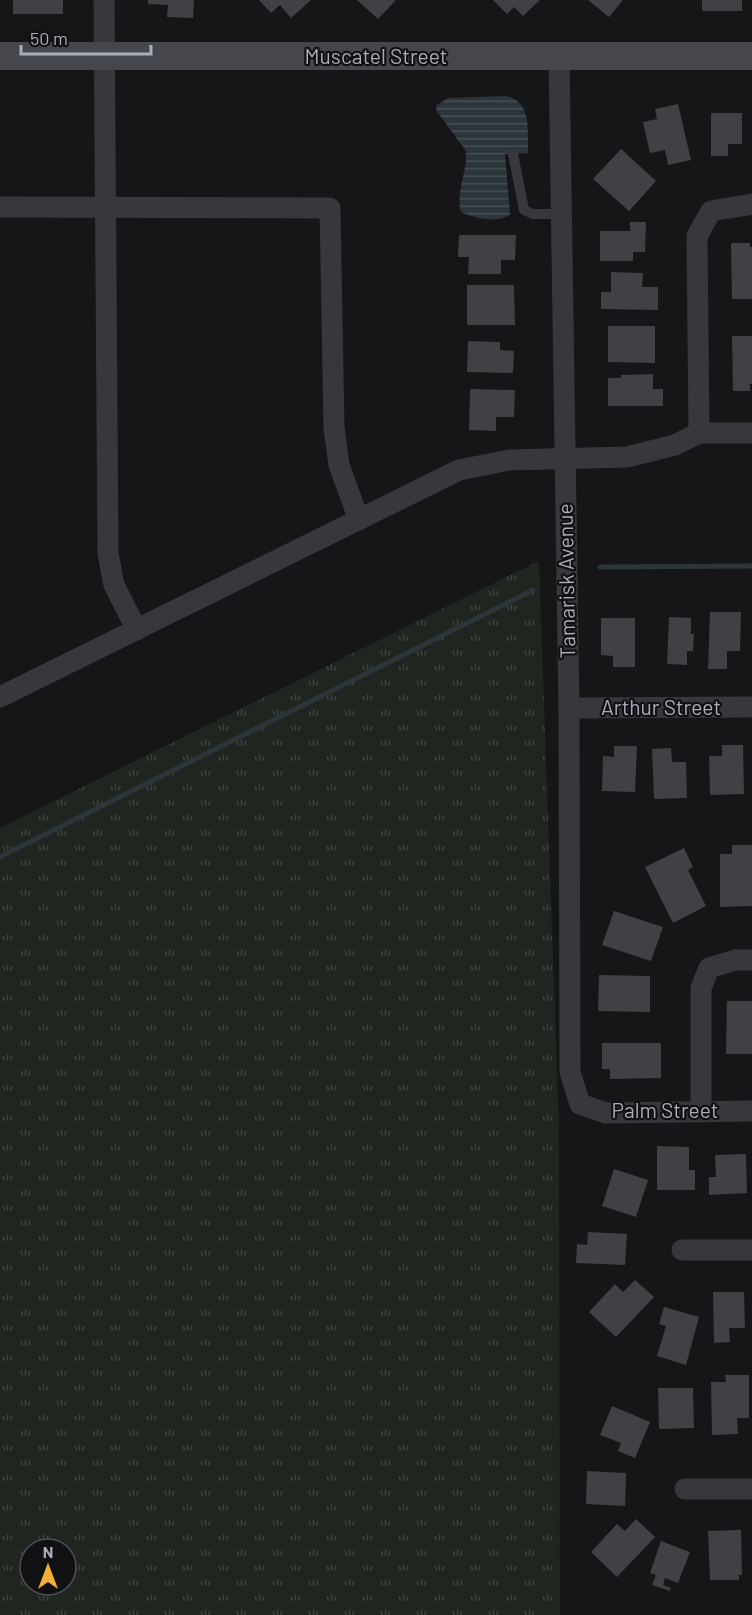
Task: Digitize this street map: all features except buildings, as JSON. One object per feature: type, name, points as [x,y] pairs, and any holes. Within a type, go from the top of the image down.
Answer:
[{"type":"street","points":[[104,0],[108,553],[114,585],[137,630]]},
{"type":"street","name":"Muscatel Street","points":[[0,56],[752,56]]},
{"type":"street","name":"Tamarisk Avenue","points":[[559,57],[569,708],[570,1071],[580,1104]]},
{"type":"street","points":[[699,433],[697,236],[711,211],[752,204]]},
{"type":"street","points":[[0,207],[330,208],[334,428],[339,465],[358,520]]},
{"type":"street","points":[[0,697],[459,470],[509,460],[627,458],[675,445],[699,433],[752,433]]},
{"type":"street","name":"Arthur Street","points":[[569,708],[752,708]]},
{"type":"street","points":[[701,1112],[701,988],[709,968],[735,960],[752,960]]},
{"type":"street","name":"Palm Street","points":[[580,1104],[606,1113],[752,1111]]},
{"type":"street","points":[[682,1250],[752,1250]]},
{"type":"street","points":[[685,1489],[752,1489]]},
{"type":"lane","points":[[513,154],[524,210],[533,214],[561,214]]},
{"type":"green space","points":[[539,561],[559,1128],[560,1615],[0,1615],[0,828]]},
{"type":"shaded area","points":[[506,96],[515,99],[525,111],[528,127],[528,153],[505,154],[510,215],[498,219],[473,217],[461,212],[460,205],[466,151],[436,110],[437,105],[448,98]]},
{"type":"waterway","points":[[600,567],[752,566]]},
{"type":"waterway","points":[[0,857],[533,590]]}]
